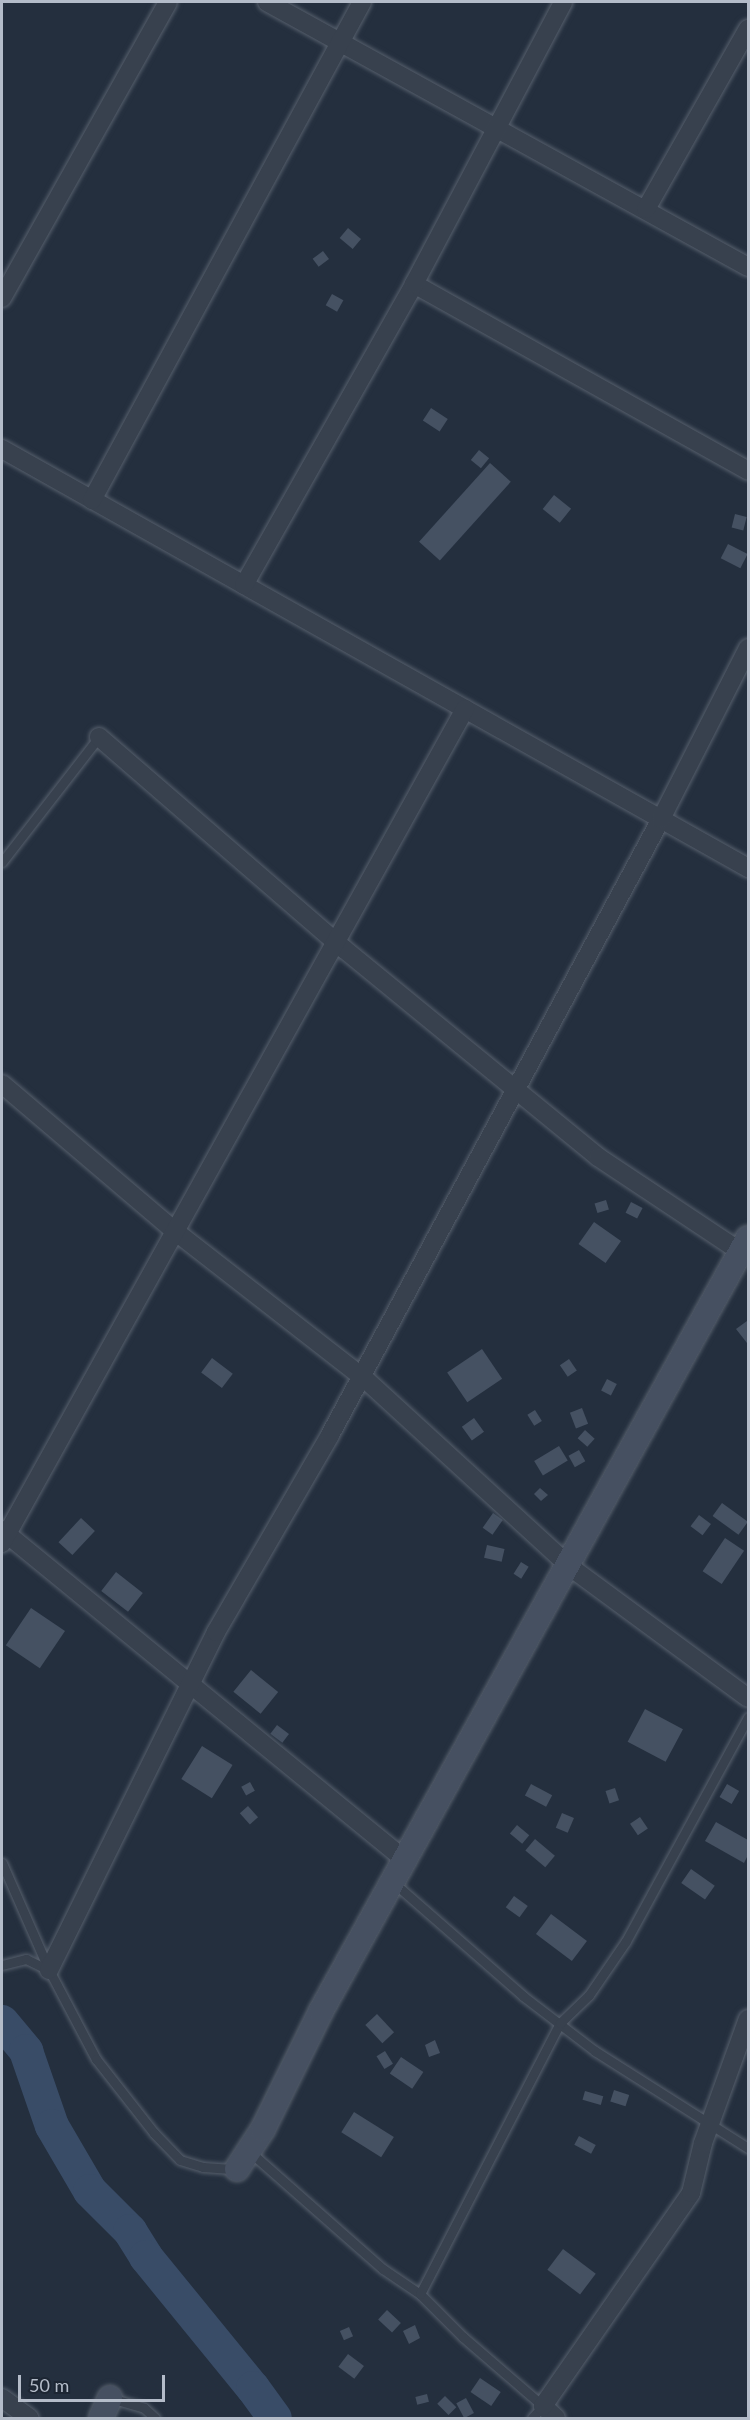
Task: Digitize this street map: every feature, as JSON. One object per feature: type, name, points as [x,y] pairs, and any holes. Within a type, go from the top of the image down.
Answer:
[{"type":"street","points":[[2,298],[168,2]]},
{"type":"street","points":[[267,2],[646,208],[748,267]]},
{"type":"street","points":[[92,500],[362,2]]},
{"type":"street","points":[[244,585],[414,284],[562,2]]},
{"type":"street","points":[[646,208],[748,29]]},
{"type":"street","points":[[414,284],[748,471]]},
{"type":"street","points":[[2,449],[748,867]]},
{"type":"street","points":[[48,1970],[216,1632],[362,1376],[661,819],[748,648]]},
{"type":"street","points":[[405,1860],[190,1683],[3,1535],[465,709]]},
{"type":"street","points":[[99,737],[336,942],[598,1157],[746,1250],[321,2011],[263,2129],[243,2160]]},
{"type":"street","points":[[2,1084],[175,1230],[362,1376],[569,1566],[748,1698]]},
{"type":"street","points":[[544,2414],[691,2193],[710,2123],[748,2019]]},
{"type":"street","points":[[2,2398],[30,2418]]},
{"type":"lane","points":[[2,862],[99,737]]},
{"type":"lane","points":[[420,2294],[560,2023],[589,1995],[626,1941],[748,1717]]},
{"type":"lane","points":[[2,1863],[48,1970],[96,2059],[154,2133],[180,2160],[203,2168],[243,2160],[383,2269],[420,2294],[544,2414]]},
{"type":"lane","points":[[393,1882],[523,1996],[594,2051],[748,2148]]},
{"type":"lane","points":[[2,1965],[26,1959],[48,1970]]},
{"type":"lane","points":[[105,2408],[144,2408],[155,2418]]},
{"type":"building","points":[[348,228],[361,239],[353,249],[340,238]]},
{"type":"building","points":[[323,251],[329,259],[319,267],[313,259]]},
{"type":"building","points":[[332,294],[343,300],[337,312],[326,305]]},
{"type":"building","points":[[431,408],[448,419],[440,431],[423,421]]},
{"type":"building","points":[[479,450],[489,458],[481,468],[471,460]]},
{"type":"building","points":[[490,463],[511,482],[440,561],[419,542]]},
{"type":"building","points":[[554,495],[571,509],[560,523],[543,509]]},
{"type":"building","points":[[735,514],[747,517],[743,530],[732,528]]},
{"type":"building","points":[[728,544],[748,554],[740,568],[721,558]]},
{"type":"building","points":[[606,1200],[609,1210],[597,1213],[595,1204]]},
{"type":"building","points":[[631,1202],[643,1208],[637,1219],[626,1213]]},
{"type":"building","points":[[594,1222],[621,1241],[606,1263],[579,1244]]},
{"type":"building","points":[[747,1321],[748,1342],[747,1343],[736,1329]]},
{"type":"building","points":[[482,1349],[502,1379],[467,1402],[447,1372]]},
{"type":"building","points":[[212,1358],[233,1374],[222,1388],[201,1372]]},
{"type":"building","points":[[569,1359],[577,1371],[568,1377],[560,1365]]},
{"type":"building","points":[[607,1379],[617,1384],[611,1396],[601,1391]]},
{"type":"building","points":[[582,1408],[588,1424],[576,1429],[570,1413]]},
{"type":"building","points":[[535,1410],[542,1421],[534,1426],[527,1415]]},
{"type":"building","points":[[474,1418],[484,1432],[472,1441],[462,1427]]},
{"type":"building","points":[[585,1430],[595,1439],[587,1447],[578,1438]]},
{"type":"building","points":[[559,1446],[568,1461],[543,1476],[534,1461]]},
{"type":"building","points":[[579,1450],[585,1461],[575,1467],[569,1456]]},
{"type":"building","points":[[540,1488],[548,1495],[541,1501],[534,1494]]},
{"type":"building","points":[[722,1503],[748,1522],[738,1535],[713,1516]]},
{"type":"building","points":[[493,1513],[503,1520],[493,1535],[483,1528]]},
{"type":"building","points":[[699,1515],[711,1524],[703,1535],[691,1526]]},
{"type":"building","points":[[81,1518],[95,1531],[72,1555],[58,1542]]},
{"type":"building","points":[[725,1538],[744,1551],[722,1584],[703,1571]]},
{"type":"building","points":[[487,1545],[505,1549],[502,1562],[484,1558]]},
{"type":"building","points":[[521,1562],[529,1567],[521,1579],[514,1574]]},
{"type":"building","points":[[116,1572],[143,1593],[128,1612],[101,1591]]},
{"type":"building","points":[[31,1608],[65,1631],[40,1668],[6,1645]]},
{"type":"building","points":[[251,1670],[278,1692],[261,1714],[233,1692]]},
{"type":"building","points":[[645,1709],[683,1729],[666,1762],[628,1742]]},
{"type":"building","points":[[277,1725],[289,1734],[282,1743],[270,1734]]},
{"type":"building","points":[[202,1746],[233,1765],[212,1798],[181,1779]]},
{"type":"building","points":[[250,1782],[255,1791],[246,1796],[241,1787]]},
{"type":"building","points":[[531,1784],[552,1795],[546,1807],[525,1795]]},
{"type":"building","points":[[727,1784],[739,1791],[732,1804],[720,1797]]},
{"type":"building","points":[[615,1788],[619,1800],[610,1803],[605,1791]]},
{"type":"building","points":[[248,1806],[258,1817],[250,1825],[240,1813]]},
{"type":"building","points":[[562,1813],[574,1818],[568,1833],[556,1828]]},
{"type":"building","points":[[640,1817],[648,1829],[638,1835],[630,1824]]},
{"type":"building","points":[[716,1822],[748,1840],[748,1855],[744,1863],[705,1841]]},
{"type":"building","points":[[517,1825],[529,1835],[522,1844],[510,1833]]},
{"type":"building","points":[[535,1839],[555,1856],[545,1867],[525,1850]]},
{"type":"building","points":[[691,1869],[715,1886],[705,1900],[681,1883]]},
{"type":"building","points":[[514,1896],[528,1906],[520,1917],[506,1907]]},
{"type":"building","points":[[551,1914],[587,1941],[572,1961],[536,1934]]},
{"type":"building","points":[[377,2014],[394,2032],[382,2043],[365,2025]]},
{"type":"building","points":[[435,2040],[440,2053],[429,2057],[425,2045]]},
{"type":"building","points":[[385,2051],[393,2064],[384,2069],[377,2056]]},
{"type":"building","points":[[401,2057],[423,2072],[412,2089],[390,2074]]},
{"type":"building","points":[[614,2090],[629,2095],[626,2106],[610,2101]]},
{"type":"building","points":[[585,2091],[603,2096],[601,2105],[583,2100]]},
{"type":"building","points":[[354,2112],[394,2137],[381,2157],[341,2132]]},
{"type":"building","points":[[579,2136],[596,2145],[591,2154],[574,2145]]},
{"type":"building","points":[[563,2249],[596,2274],[580,2294],[547,2270]]},
{"type":"building","points":[[387,2310],[401,2323],[392,2332],[378,2320]]},
{"type":"building","points":[[415,2325],[420,2338],[409,2344],[403,2331]]},
{"type":"building","points":[[349,2327],[353,2336],[344,2340],[340,2331]]},
{"type":"building","points":[[348,2354],[364,2366],[354,2379],[338,2367]]},
{"type":"building","points":[[480,2378],[501,2392],[491,2406],[470,2392]]},
{"type":"building","points":[[427,2394],[429,2402],[417,2405],[415,2397]]},
{"type":"building","points":[[445,2396],[456,2407],[449,2415],[437,2404]]},
{"type":"building","points":[[466,2398],[474,2413],[464,2418],[456,2403]]},
{"type":"waterway","points":[[2,2022],[26,2051],[52,2126],[90,2191],[130,2231],[146,2257],[275,2418]]}]
